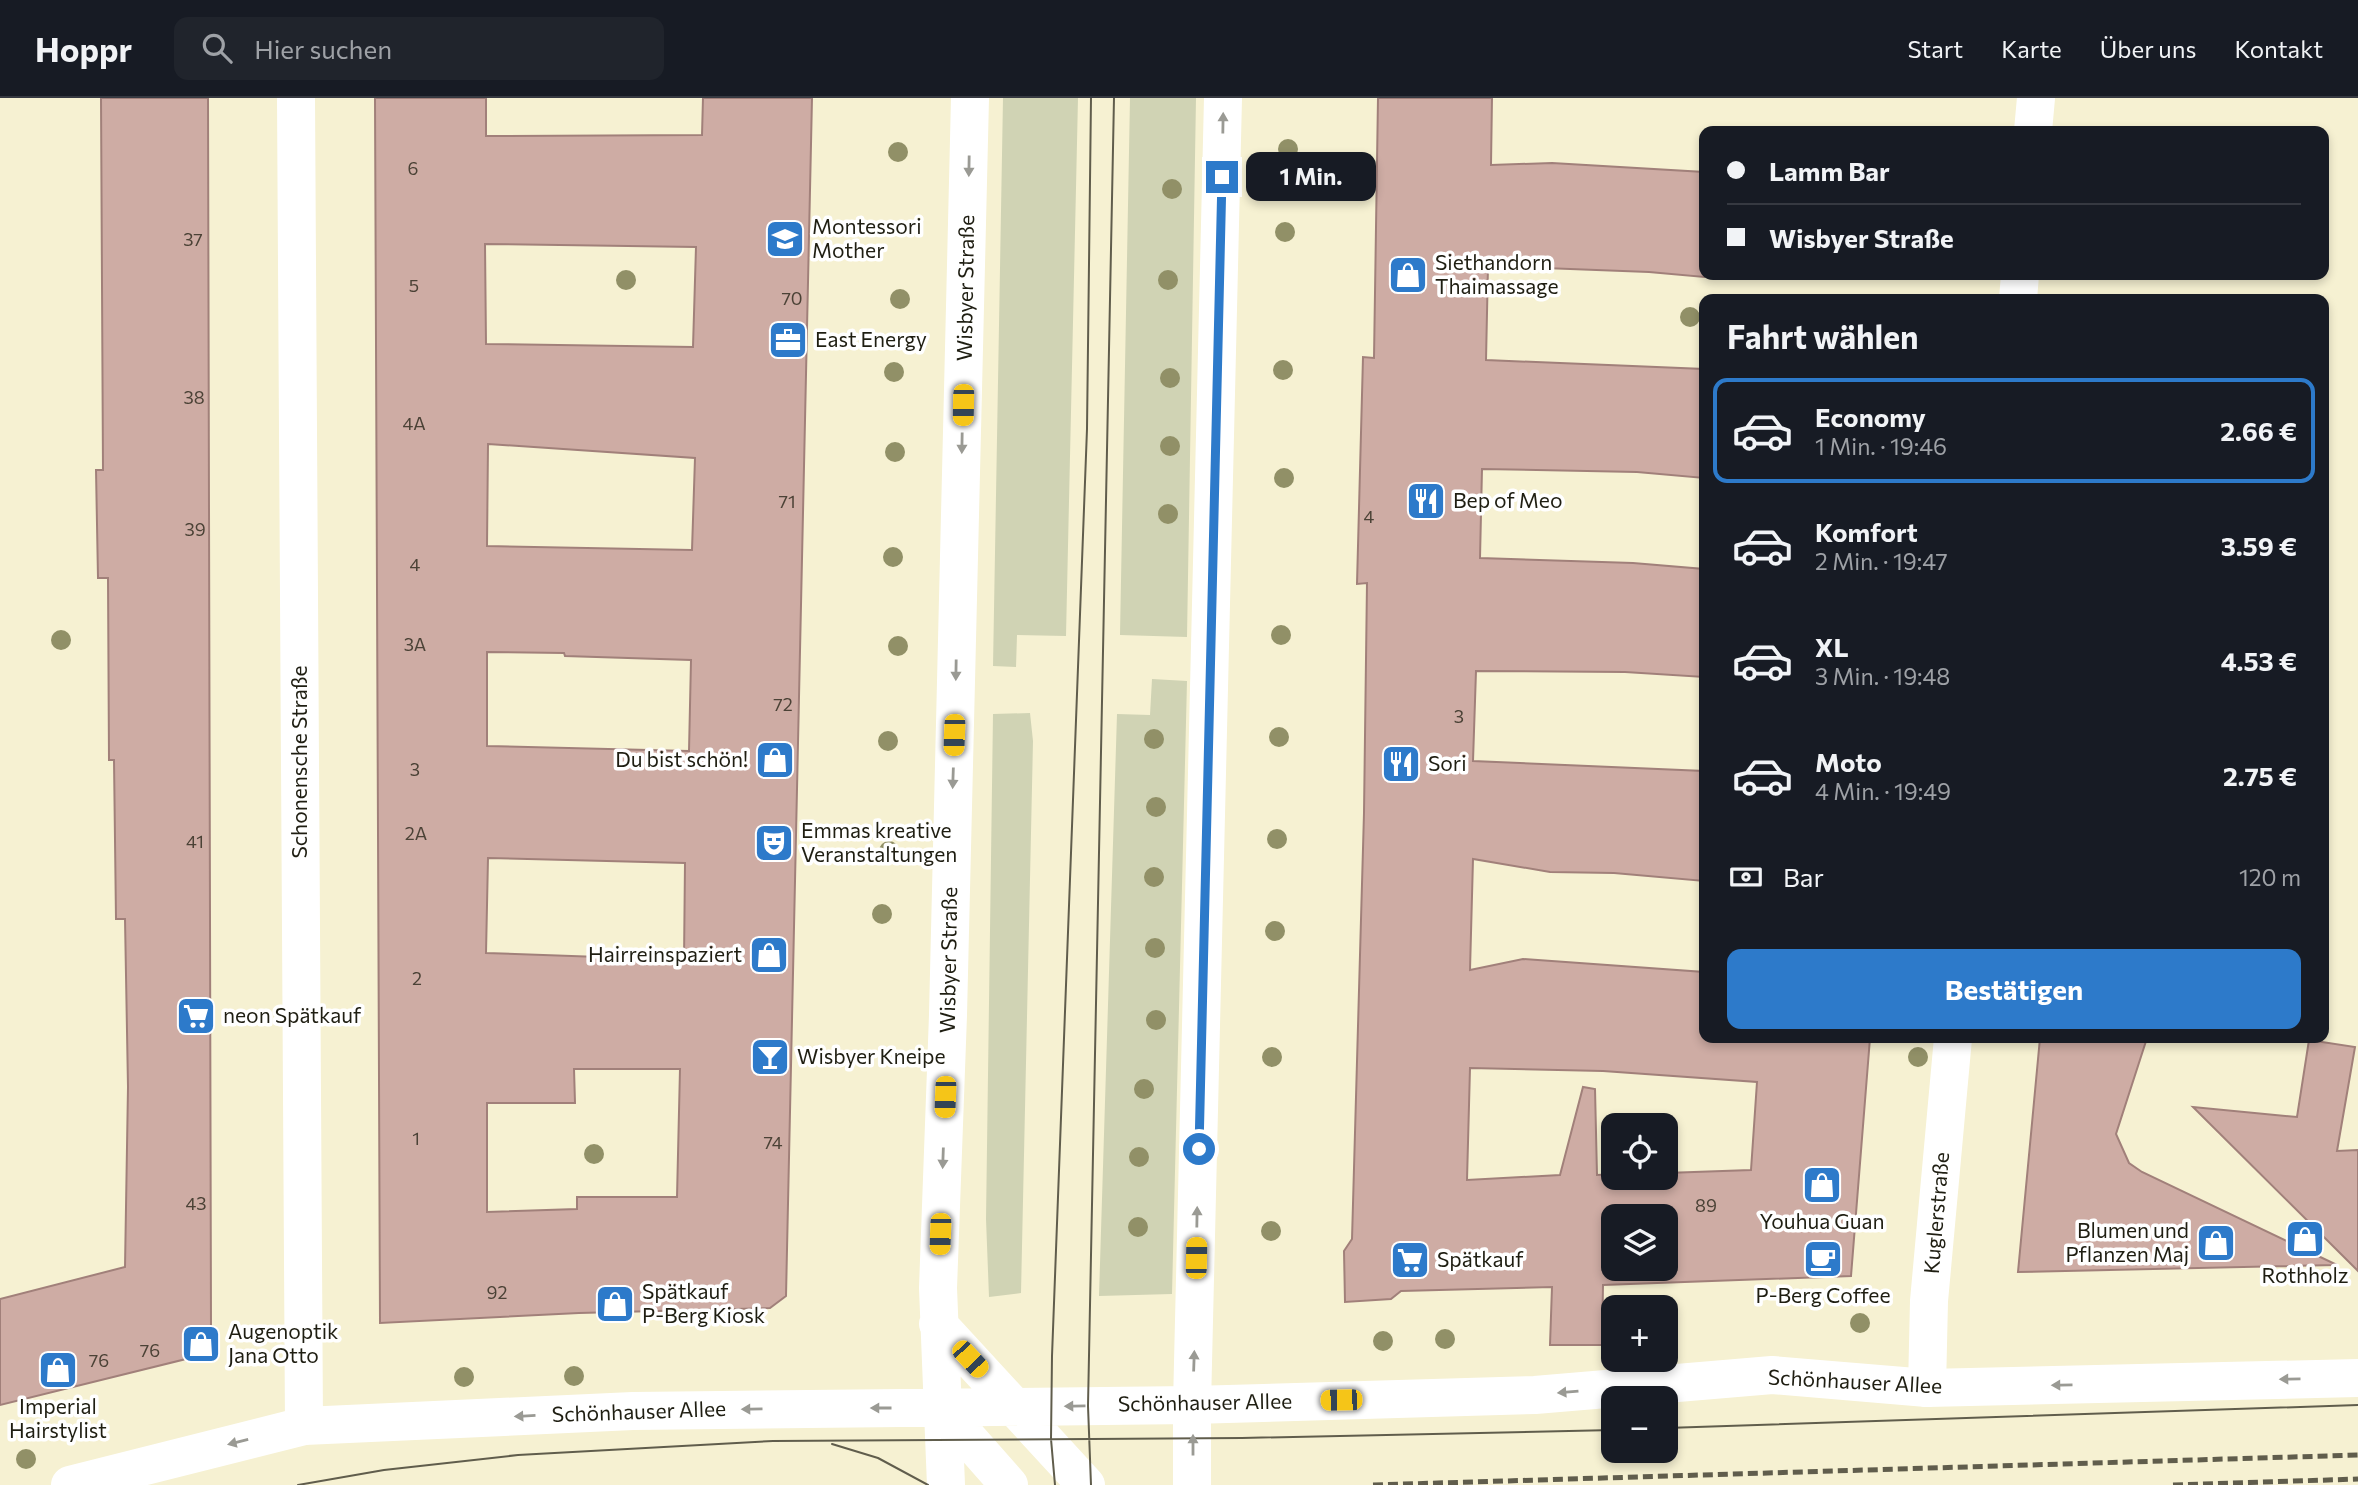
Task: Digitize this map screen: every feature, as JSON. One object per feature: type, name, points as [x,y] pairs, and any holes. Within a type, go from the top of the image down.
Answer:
[{"type":"main road","name":"Schonensche Straße","points":[[296,98],[304,1426]]},
{"type":"main road","name":"Wisbyer Straße","points":[[946,1485],[938,1324],[970,98]]},
{"type":"main road","points":[[1192,1485],[1223,98]]},
{"type":"main road","points":[[2033,126],[2036,98]]},
{"type":"main road","name":"Kuglerstraße","points":[[1927,1388],[1929,1301],[1953,1043]]},
{"type":"main road","points":[[938,1324],[1086,1485]]},
{"type":"main road","name":"Schönhauser Allee","points":[[70,1485],[304,1426],[633,1411],[1192,1405],[1535,1395],[1772,1375],[1927,1388],[2358,1378]]},
{"type":"main road","points":[[942,1409],[1009,1485]]},
{"type":"green space","points":[[1003,98],[1078,98],[1066,636],[1017,635],[1016,667],[993,666]]},
{"type":"green space","points":[[1130,98],[1196,98],[1187,637],[1120,635]]},
{"type":"green space","points":[[1152,679],[1187,681],[1172,1294],[1099,1296],[1117,714],[1150,715]]},
{"type":"green space","points":[[1030,713],[1033,741],[1021,1293],[989,1297],[986,1219],[993,714]]},
{"type":"building","points":[[101,98],[208,98],[211,1331],[194,1357],[0,1405],[0,1299],[125,1267],[128,1087],[125,919],[116,919],[114,760],[109,760],[108,578],[98,578],[96,470],[103,470]]},
{"type":"building","points":[[375,98],[486,98],[486,136],[702,135],[703,98],[812,98],[786,1296],[770,1308],[579,1313],[380,1323]],"holes":[[[485,244],[696,247],[693,347],[486,344]],[[488,444],[695,458],[692,550],[487,546]],[[487,652],[691,660],[689,751],[487,746]],[[488,858],[685,863],[684,960],[486,953]],[[574,1069],[680,1069],[677,1197],[577,1197],[577,1209],[487,1212],[487,1103],[575,1103]]]},
{"type":"building","points":[[1378,98],[1492,98],[1491,165],[1552,163],[1699,172],[1699,277],[1488,266],[1486,360],[1699,369],[1699,478],[1637,472],[1482,469],[1480,558],[1633,563],[1699,569],[1699,677],[1625,672],[1476,671],[1473,761],[1699,771],[1699,881],[1614,873],[1550,872],[1473,859],[1470,970],[1523,959],[1699,972],[1699,1043],[1870,1043],[1851,1276],[1603,1285],[1601,1345],[1550,1345],[1552,1287],[1401,1291],[1391,1299],[1345,1302],[1344,1251],[1352,1239],[1364,813],[1367,583],[1357,584],[1363,357],[1374,358]]},
{"type":"building","points":[[2040,1043],[2145,1043],[2116,1134],[2129,1163],[2142,1172],[2337,1265],[2018,1272]]},
{"type":"building","points":[[2309,1043],[2355,1047],[2337,1151],[2358,1150],[2358,1271],[2193,1107],[2297,1117]]},
{"type":"tram line","points":[[1055,1485],[1051,1439],[1052,1356],[1087,429],[1091,98]]},
{"type":"tram line","points":[[1091,1485],[1088,1406],[1114,98]]},
{"type":"tram line","points":[[1678,1428],[2358,1405]]},
{"type":"tram line","points":[[298,1485],[384,1470],[518,1455],[773,1441],[1242,1438],[1601,1430]]},
{"type":"tram line","points":[[832,1444],[878,1458],[928,1485]]},
{"type":"railway","points":[[1373,1485],[2358,1455]]},
{"type":"railway","points":[[2173,1485],[2358,1479]]},
{"type":"place","name":"Montessori Mother","points":[[785,239]]},
{"type":"place","name":"Siethandorn Thaimassage","points":[[1408,275]]},
{"type":"place","name":"East Energy","points":[[788,340]]},
{"type":"place","name":"Bep of Meo","points":[[1426,501]]},
{"type":"place","name":"Du bist schön!","points":[[775,760]]},
{"type":"place","name":"Sori","points":[[1401,764]]},
{"type":"place","name":"Emmas kreative Veranstaltungen","points":[[774,843]]},
{"type":"place","name":"Hairreinspaziert","points":[[769,955]]},
{"type":"place","name":"neon Spätkauf","points":[[196,1016]]},
{"type":"place","name":"Wisbyer Kneipe","points":[[770,1057]]},
{"type":"place","name":"Youhua Guan","points":[[1822,1185]]},
{"type":"place","name":"Rothholz","points":[[2305,1239]]},
{"type":"place","name":"Blumen und Pflanzen Maj","points":[[2216,1243]]},
{"type":"place","name":"P-Berg Coffee","points":[[1823,1259]]},
{"type":"place","name":"Spätkauf","points":[[1410,1260]]},
{"type":"place","name":"Spätkauf P-Berg Kiosk","points":[[615,1304]]},
{"type":"place","name":"Augenoptik Jana Otto","points":[[201,1344]]},
{"type":"place","name":"Imperial Hairstylist","points":[[58,1370]]},
{"type":"route","points":[[1199,1149],[1222,177]]}]
